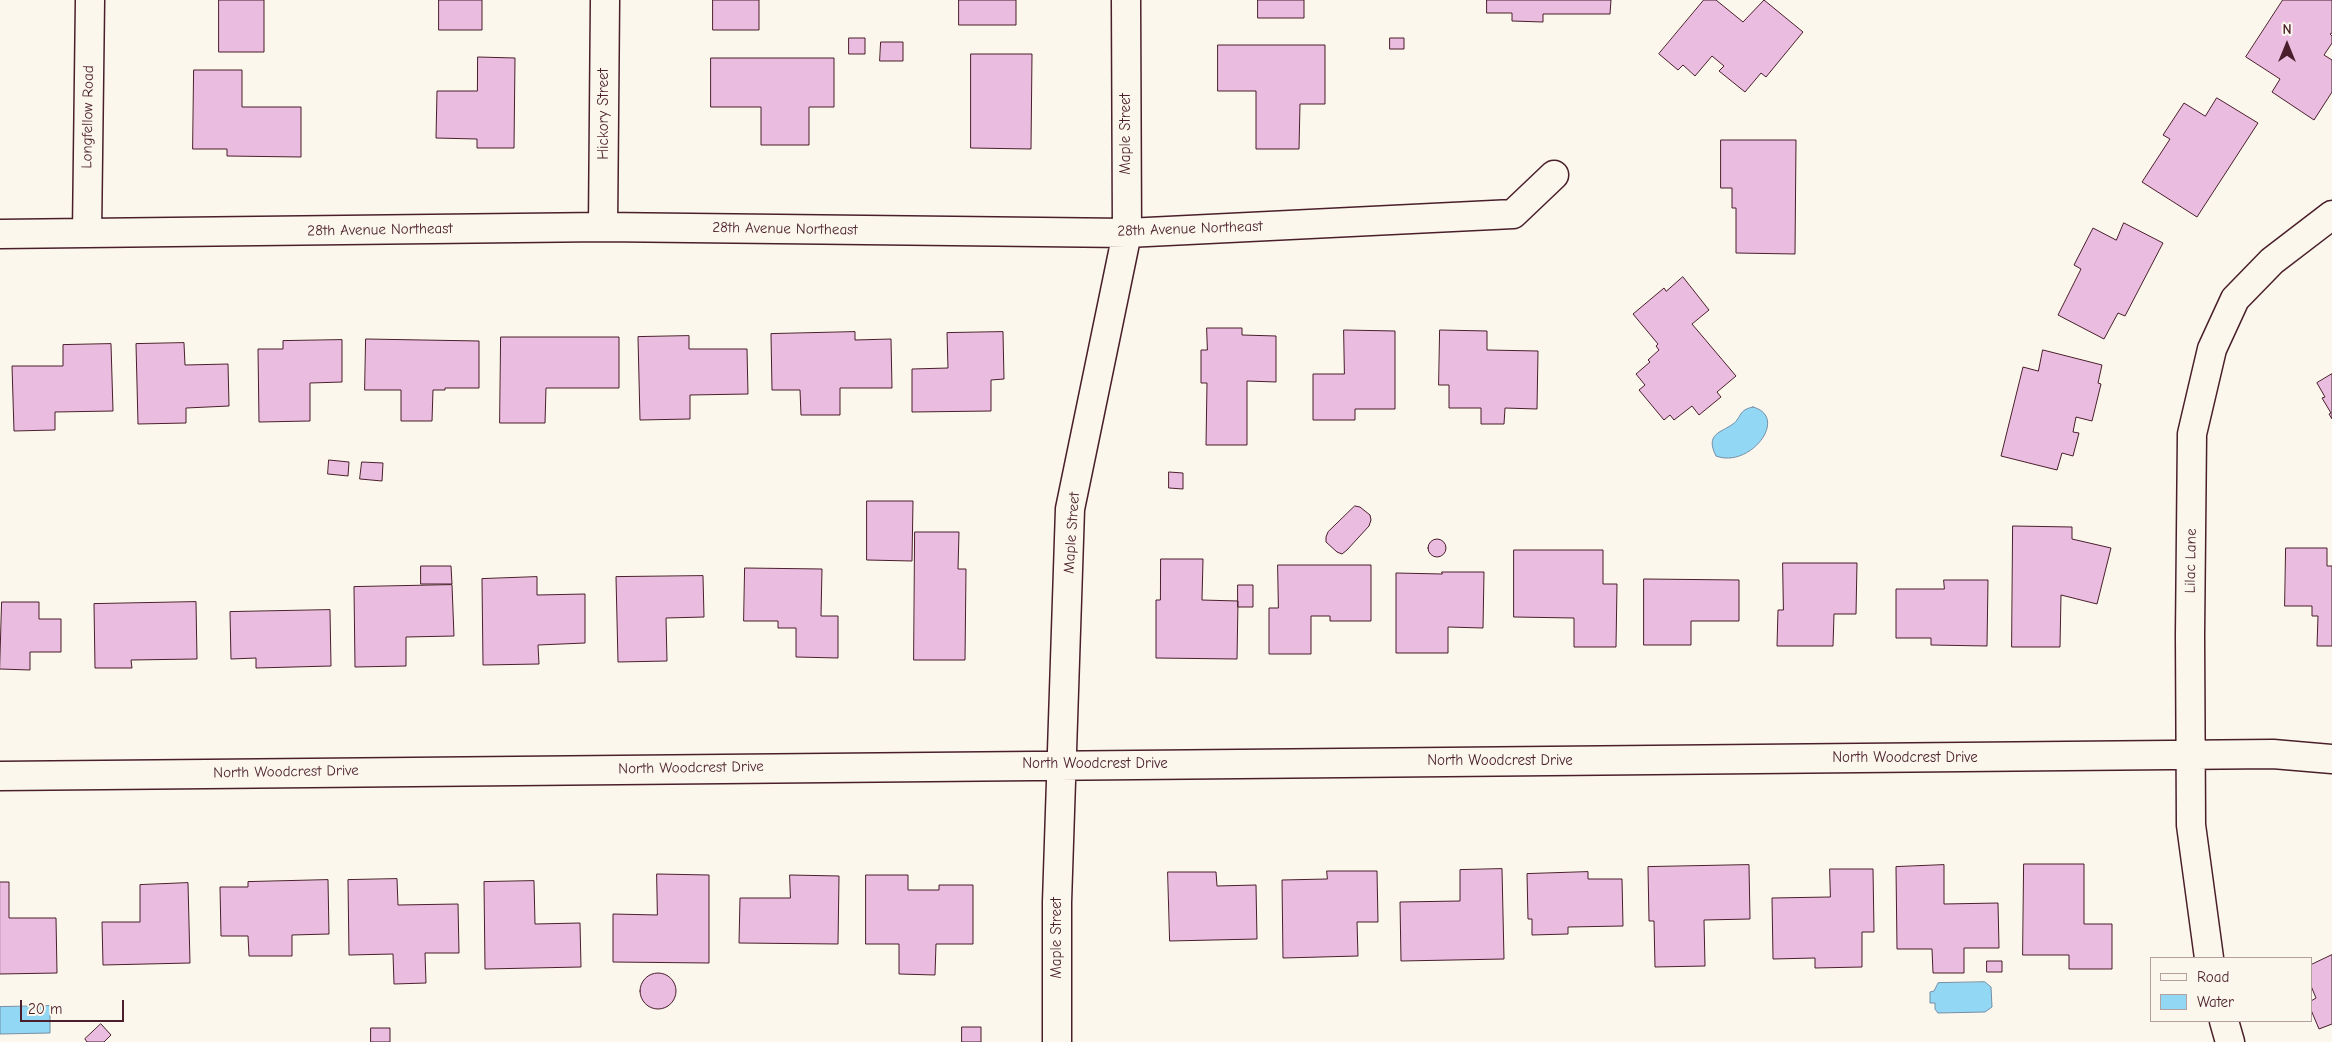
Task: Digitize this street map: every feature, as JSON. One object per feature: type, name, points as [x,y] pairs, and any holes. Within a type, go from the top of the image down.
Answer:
[{"type":"street","name":"Longfellow Road","points":[[87,233],[90,0]]},
{"type":"street","name":"Hickory Street","points":[[603,227],[604,0]]},
{"type":"street","name":"Maple Street","points":[[1057,1042],[1057,902],[1070,509],[1127,233],[1126,0]]},
{"type":"street","name":"28th Avenue Northeast","points":[[0,234],[603,227],[1127,233],[1513,214],[1554,175]]},
{"type":"street","name":"Lilac Lane","points":[[2210,957],[2191,825],[2192,434],[2212,348],[2235,299],[2272,261],[2332,215]]},
{"type":"street","name":"North Woodcrest Drive","points":[[0,776],[1062,764],[2273,754],[2332,760]]},
{"type":"street","points":[[2224,1022],[2230,1042]]},
{"type":"water","points":[[1753,407],[1763,413],[1768,421],[1767,430],[1761,440],[1752,449],[1741,455],[1729,458],[1716,456],[1712,443],[1715,435],[1733,424],[1742,412]]},
{"type":"water","points":[[1985,982],[1991,987],[1992,1007],[1985,1012],[1938,1013],[1935,1009],[1935,1003],[1930,1003],[1930,992],[1934,991],[1938,983]]},
{"type":"water","points":[[50,1006],[50,1033],[0,1034],[0,1007]]},
{"type":"building","points":[[219,0],[264,0],[264,52],[219,52]]},
{"type":"building","points":[[439,0],[482,0],[482,30],[439,30]]},
{"type":"building","points":[[713,0],[759,0],[759,30],[713,30]]},
{"type":"building","points":[[959,0],[1016,0],[1016,25],[959,25]]},
{"type":"building","points":[[1258,0],[1304,0],[1304,18],[1258,18]]},
{"type":"building","points":[[1487,0],[1611,0],[1610,14],[1543,14],[1543,22],[1512,21],[1512,13],[1487,13]]},
{"type":"building","points":[[1704,0],[1716,0],[1743,22],[1764,0],[1803,32],[1766,77],[1761,73],[1745,92],[1719,71],[1724,66],[1712,56],[1695,76],[1683,65],[1678,70],[1659,54]]},
{"type":"building","points":[[2283,0],[2332,0],[2332,33],[2330,34],[2332,36],[2332,43],[2324,55],[2332,60],[2332,92],[2314,120],[2272,92],[2280,79],[2246,57]]},
{"type":"building","points":[[849,38],[865,38],[865,54],[849,54]]},
{"type":"building","points":[[1390,38],[1404,38],[1404,49],[1390,49]]},
{"type":"building","points":[[881,42],[903,42],[903,61],[880,61]]},
{"type":"building","points":[[1218,45],[1325,45],[1325,104],[1300,104],[1299,149],[1256,149],[1256,91],[1218,91]]},
{"type":"building","points":[[971,54],[1032,54],[1031,149],[971,148]]},
{"type":"building","points":[[478,57],[515,58],[514,148],[477,148],[477,139],[436,138],[437,91],[477,91]]},
{"type":"building","points":[[711,58],[834,58],[834,107],[809,107],[809,145],[761,145],[761,107],[711,107]]},
{"type":"building","points":[[194,70],[242,70],[242,107],[301,107],[301,157],[227,156],[227,149],[193,149]]},
{"type":"building","points":[[2217,98],[2258,123],[2197,217],[2142,182],[2170,139],[2163,135],[2184,103],[2205,116]]},
{"type":"building","points":[[1721,140],[1796,140],[1795,254],[1736,253],[1736,208],[1732,208],[1732,188],[1721,188]]},
{"type":"building","points":[[2124,223],[2163,243],[2125,316],[2118,313],[2104,339],[2058,315],[2081,269],[2074,265],[2093,228],[2116,240]]},
{"type":"building","points":[[1683,277],[1709,310],[1692,324],[1736,376],[1717,392],[1721,397],[1699,415],[1692,406],[1674,420],[1670,415],[1664,420],[1639,390],[1645,385],[1636,374],[1650,362],[1648,360],[1659,350],[1656,346],[1658,344],[1633,314],[1664,288],[1666,291]]},
{"type":"building","points":[[1207,328],[1242,328],[1242,335],[1276,336],[1276,382],[1247,381],[1247,445],[1206,445],[1207,383],[1201,383],[1201,350],[1207,350]]},
{"type":"building","points":[[1344,330],[1395,331],[1395,409],[1355,409],[1355,420],[1313,420],[1313,374],[1344,374]]},
{"type":"building","points":[[1440,330],[1487,331],[1487,350],[1538,351],[1537,409],[1505,408],[1504,424],[1481,424],[1481,408],[1449,408],[1449,385],[1439,385]]},
{"type":"building","points":[[855,332],[855,340],[891,339],[892,388],[840,388],[840,415],[801,415],[800,390],[772,390],[771,334]]},
{"type":"building","points":[[1003,332],[1004,379],[991,380],[991,411],[912,412],[912,369],[948,368],[947,333]]},
{"type":"building","points":[[689,336],[689,349],[747,349],[748,394],[690,395],[690,419],[640,420],[638,337]]},
{"type":"building","points":[[501,337],[619,337],[619,388],[546,388],[545,423],[500,423]]},
{"type":"building","points":[[366,339],[479,341],[479,388],[433,390],[432,421],[401,421],[401,390],[365,390]]},
{"type":"building","points":[[342,340],[342,382],[310,383],[310,421],[259,422],[258,349],[283,349],[283,341]]},
{"type":"building","points":[[184,343],[185,365],[228,364],[229,406],[186,408],[186,423],[138,424],[136,344]]},
{"type":"building","points":[[111,344],[113,411],[55,412],[55,430],[14,431],[12,366],[63,366],[63,345]]},
{"type":"building","points":[[2043,350],[2102,365],[2098,383],[2101,384],[2092,421],[2076,417],[2073,432],[2079,433],[2073,456],[2062,453],[2057,470],[2001,456],[2023,367],[2038,371]]},
{"type":"building","points":[[2332,374],[2332,419],[2329,414],[2331,413],[2322,398],[2325,397],[2317,383]]},
{"type":"building","points":[[329,460],[349,462],[348,476],[328,474]]},
{"type":"building","points":[[362,462],[383,463],[382,481],[360,479]]},
{"type":"building","points":[[1169,472],[1183,473],[1183,489],[1169,488]]},
{"type":"building","points":[[867,501],[913,501],[912,561],[867,560]]},
{"type":"building","points":[[1355,506],[1360,507],[1370,515],[1371,520],[1369,526],[1342,554],[1326,542],[1326,537],[1328,532]]},
{"type":"building","points":[[2013,526],[2072,527],[2072,539],[2111,548],[2097,604],[2061,595],[2060,647],[2012,647]]},
{"type":"building","points":[[915,532],[959,532],[958,569],[966,569],[965,660],[914,660]]},
{"type":"building","points":[[1437,539],[1443,542],[1446,548],[1443,554],[1437,557],[1431,554],[1428,548],[1431,542]]},
{"type":"building","points":[[2286,548],[2327,548],[2327,566],[2332,566],[2332,646],[2317,646],[2318,616],[2312,616],[2312,606],[2285,606]]},
{"type":"building","points":[[1514,550],[1603,550],[1603,584],[1617,584],[1616,647],[1574,647],[1574,618],[1514,617]]},
{"type":"building","points":[[1161,559],[1203,559],[1202,600],[1238,601],[1237,659],[1156,658],[1156,600],[1160,600]]},
{"type":"building","points":[[1783,563],[1857,563],[1856,614],[1834,614],[1833,646],[1777,646],[1778,610],[1783,610]]},
{"type":"building","points":[[1278,565],[1371,565],[1371,621],[1330,621],[1330,616],[1311,616],[1311,654],[1269,654],[1269,608],[1278,608]]},
{"type":"building","points":[[421,566],[451,566],[452,584],[421,584]]},
{"type":"building","points":[[745,568],[822,569],[821,616],[838,616],[838,658],[796,657],[796,628],[778,628],[778,621],[744,621]]},
{"type":"building","points":[[1442,572],[1484,572],[1483,628],[1448,627],[1448,653],[1396,653],[1396,573],[1442,574]]},
{"type":"building","points":[[703,576],[704,617],[666,618],[667,661],[618,662],[616,577]]},
{"type":"building","points":[[537,577],[537,595],[585,594],[585,643],[538,645],[539,664],[483,665],[482,579]]},
{"type":"building","points":[[1644,579],[1739,580],[1739,621],[1691,621],[1691,645],[1644,645]]},
{"type":"building","points":[[1944,580],[1988,580],[1987,646],[1931,645],[1931,638],[1896,638],[1896,589],[1944,589]]},
{"type":"building","points":[[452,585],[454,636],[406,637],[406,666],[355,667],[354,587]]},
{"type":"building","points":[[1238,585],[1253,585],[1253,607],[1238,607]]},
{"type":"building","points":[[2,602],[39,602],[39,619],[61,619],[61,652],[30,652],[30,670],[0,669]]},
{"type":"building","points":[[196,602],[197,659],[131,660],[132,668],[95,668],[94,604]]},
{"type":"building","points":[[330,610],[331,666],[256,668],[256,658],[231,659],[230,612]]},
{"type":"building","points":[[2024,864],[2084,864],[2084,924],[2112,924],[2112,969],[2069,969],[2069,955],[2023,955]]},
{"type":"building","points":[[1749,865],[1750,919],[1704,920],[1705,966],[1655,967],[1654,921],[1649,921],[1648,867]]},
{"type":"building","points":[[1944,865],[1944,904],[1998,903],[1999,948],[1964,948],[1964,973],[1933,973],[1932,949],[1897,949],[1896,867]]},
{"type":"building","points":[[1502,869],[1504,959],[1401,961],[1400,902],[1460,901],[1460,870]]},
{"type":"building","points":[[1830,869],[1873,869],[1874,932],[1862,932],[1862,967],[1815,968],[1815,958],[1773,959],[1772,898],[1830,897]]},
{"type":"building","points":[[1327,871],[1377,871],[1378,922],[1357,922],[1358,956],[1283,958],[1282,880],[1327,879]]},
{"type":"building","points":[[1168,872],[1216,872],[1217,886],[1256,885],[1257,939],[1170,941]]},
{"type":"building","points":[[1588,872],[1588,879],[1622,879],[1623,926],[1568,927],[1568,934],[1532,935],[1532,919],[1528,919],[1527,874]]},
{"type":"building","points":[[657,874],[709,875],[709,963],[613,962],[613,914],[657,915]]},
{"type":"building","points":[[790,875],[839,876],[838,944],[739,943],[740,898],[790,898]]},
{"type":"building","points":[[866,875],[908,875],[908,890],[939,890],[939,885],[973,885],[973,944],[936,944],[935,975],[899,974],[899,944],[866,944]]},
{"type":"building","points":[[397,879],[398,905],[458,904],[459,953],[425,953],[426,983],[394,984],[393,954],[349,955],[348,880]]},
{"type":"building","points":[[328,880],[329,934],[292,935],[292,956],[249,956],[248,936],[221,936],[220,887],[248,887],[248,882]]},
{"type":"building","points":[[534,881],[535,924],[580,923],[581,967],[485,969],[484,882]]},
{"type":"building","points":[[0,882],[9,882],[9,918],[56,918],[57,973],[0,974]]},
{"type":"building","points":[[188,883],[190,963],[103,965],[102,922],[140,922],[140,885]]},
{"type":"building","points":[[2332,955],[2332,1024],[2319,1029],[2312,1012],[2312,1000],[2316,998],[2312,988],[2312,965]]},
{"type":"building","points":[[1987,961],[2002,961],[2002,972],[1987,972]]},
{"type":"building","points":[[658,973],[671,978],[676,991],[671,1004],[658,1009],[645,1004],[640,991],[645,978]]},
{"type":"building","points":[[101,1024],[111,1035],[104,1042],[87,1042],[85,1039]]},
{"type":"building","points":[[962,1027],[981,1027],[981,1042],[962,1042]]},
{"type":"building","points":[[371,1028],[390,1028],[390,1042],[371,1042]]}]
